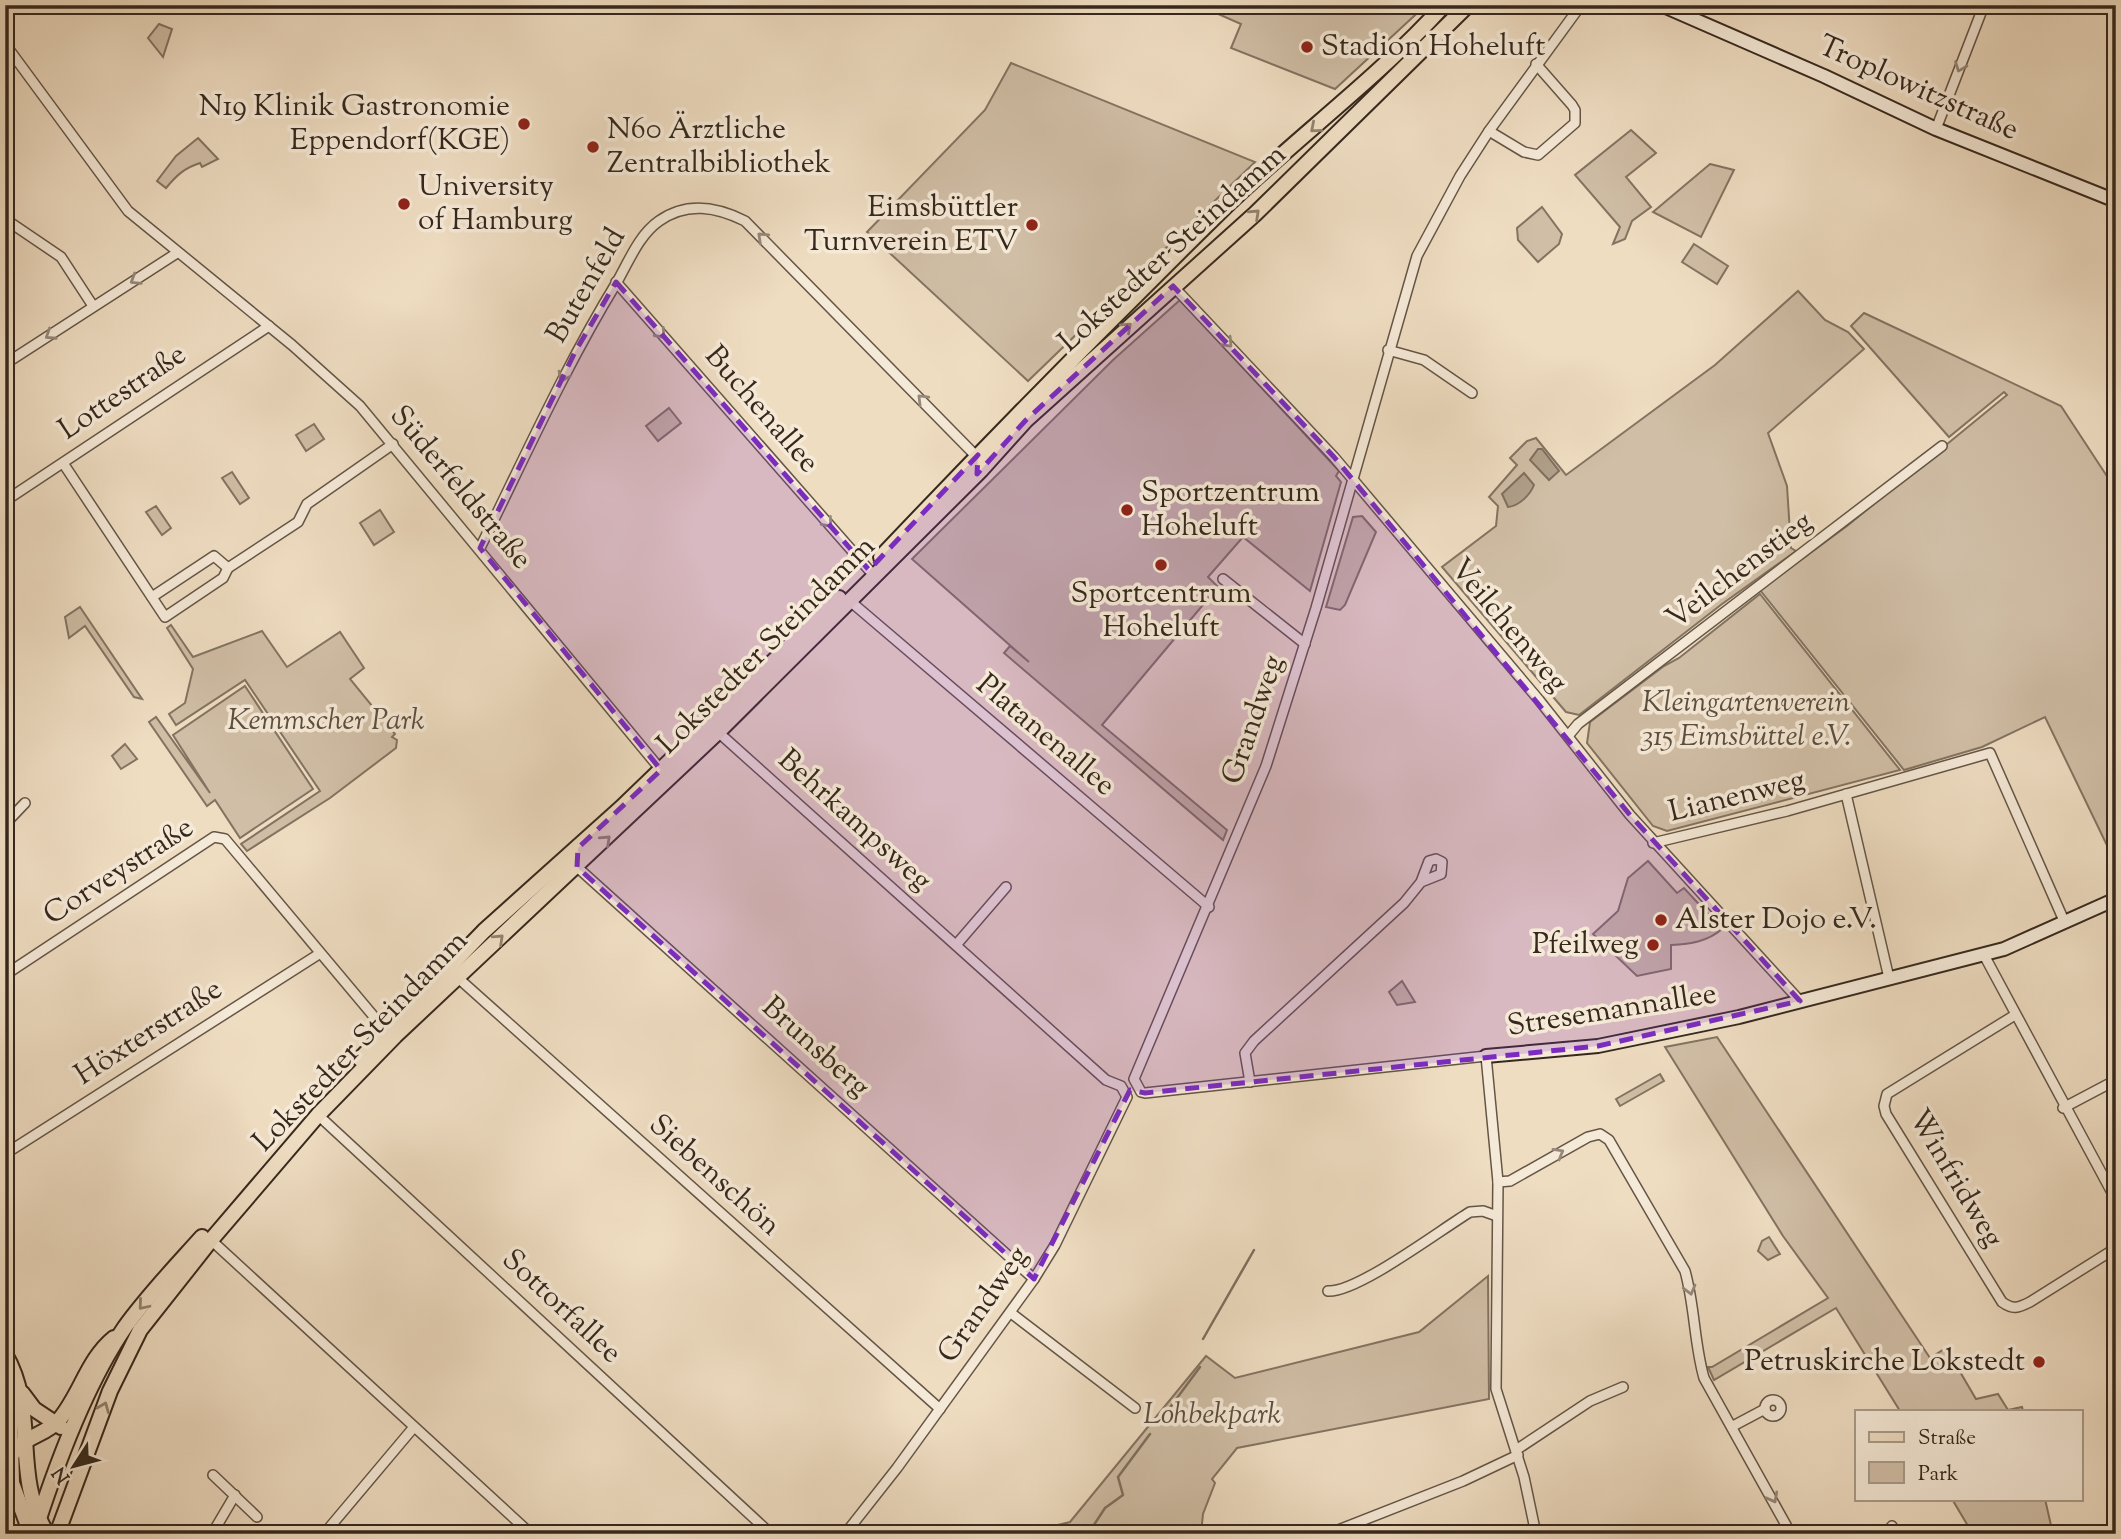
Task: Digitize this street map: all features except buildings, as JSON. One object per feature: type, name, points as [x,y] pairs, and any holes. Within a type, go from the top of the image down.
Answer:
[{"type":"main road","name":"Lokstedter Steindamm","points":[[123,1331],[298,1126],[484,931],[578,848],[869,570],[978,455],[1227,205],[1388,61],[1444,5]]},
{"type":"main road","name":"Lokstedter Steindamm","points":[[57,1534],[80,1466],[129,1349],[211,1240],[318,1115],[457,977],[578,867],[718,733],[977,474],[1026,420],[1255,214],[1444,33],[1468,5]]},
{"type":"main road","points":[[9,1461],[14,1450],[24,1442],[57,1423],[94,1359],[123,1331]]},
{"type":"main road","points":[[32,1534],[69,1439],[123,1331]]},
{"type":"main road","points":[[5,1354],[21,1392],[34,1409],[57,1423],[69,1439],[80,1466]]},
{"type":"main road","points":[[5,1382],[11,1417],[9,1461],[14,1493],[32,1534]]},
{"type":"main road","points":[[21,1392],[27,1483],[47,1534]]},
{"type":"street","name":"Grandweg","points":[[1140,1092],[1134,1079],[1209,907],[1266,766],[1305,644],[1417,256],[1460,176],[1489,131],[1581,5]]},
{"type":"street","name":"Troplowitzstraße","points":[[1643,5],[1661,5],[1824,76],[1936,129],[2116,201]]},
{"type":"street","points":[[1936,129],[1984,5]]},
{"type":"street","name":"Süderfeldstraße","points":[[5,44],[121,204],[177,253],[269,326],[360,406],[661,770]]},
{"type":"street","points":[[1489,131],[1524,152],[1538,155],[1575,123],[1575,110],[1536,64]]},
{"type":"street","name":"Butenfeld","points":[[480,548],[575,352],[649,230],[669,215],[699,208],[728,213],[745,221],[978,455]]},
{"type":"street","points":[[5,219],[61,257],[93,306]]},
{"type":"street","points":[[5,364],[177,253]]},
{"type":"street","name":"Buchenallee","points":[[617,282],[869,570]]},
{"type":"street","name":"Veilchenweg","points":[[1173,286],[1353,480],[1568,736],[1653,843],[1800,1001]]},
{"type":"street","name":"Lottestraße","points":[[5,501],[269,326]]},
{"type":"street","points":[[1388,350],[1424,360],[1472,393]]},
{"type":"street","points":[[63,463],[165,617],[223,578],[228,568],[298,522],[307,504],[393,444]]},
{"type":"street","name":"Veilchenstieg","points":[[1568,736],[1578,724],[1942,446]]},
{"type":"street","points":[[977,474],[978,455]]},
{"type":"street","points":[[152,597],[214,556],[228,568]]},
{"type":"street","points":[[1223,579],[1305,644]]},
{"type":"street","name":"Platanenallee","points":[[850,601],[1209,907]]},
{"type":"street","name":"Behrkampsweg","points":[[718,733],[1106,1080],[1121,1086]]},
{"type":"street","name":"Lianenweg","points":[[1653,843],[1846,794],[1990,753],[2065,923]]},
{"type":"street","points":[[659,790],[661,770]]},
{"type":"street","points":[[1846,794],[1889,978]]},
{"type":"street","points":[[5,824],[25,803]]},
{"type":"street","name":"Corveystraße","points":[[5,975],[214,837],[225,839],[319,954]]},
{"type":"street","points":[[578,848],[578,867]]},
{"type":"street","name":"Brunsberg","points":[[578,867],[1034,1279]]},
{"type":"street","points":[[1250,1082],[1245,1053],[1254,1041],[1404,903],[1421,882]]},
{"type":"street","points":[[956,945],[1006,887]]},
{"type":"street","name":"Stresemannallee","points":[[1140,1092],[1650,1038],[1984,955],[2065,923],[2116,899]]},
{"type":"street","points":[[319,954],[386,1031]]},
{"type":"street","name":"Höxterstraße","points":[[5,1154],[319,954]]},
{"type":"street","points":[[1984,955],[2063,1108],[2116,1200]]},
{"type":"street","name":"Siebenschön","points":[[457,977],[940,1409]]},
{"type":"street","name":"Winfridweg","points":[[2015,1015],[1886,1094],[1886,1114],[2002,1302],[2009,1308],[2018,1308],[2030,1302],[2116,1248]]},
{"type":"street","points":[[1486,1056],[1498,1182],[1496,1389],[1517,1452],[1536,1534]]},
{"type":"street","points":[[2063,1108],[2116,1080]]},
{"type":"street","name":"Grandweg","points":[[845,1534],[1011,1313],[1055,1245],[1127,1097],[1121,1086]]},
{"type":"street","name":"Sottorfallee","points":[[318,1115],[771,1534]]},
{"type":"street","points":[[1498,1182],[1510,1181],[1588,1137],[1600,1135],[1609,1140],[1685,1271],[1692,1294],[1697,1351],[1704,1378],[1791,1534]]},
{"type":"street","points":[[1328,1292],[1342,1292],[1371,1277],[1470,1212],[1483,1211],[1497,1216]]},
{"type":"street","points":[[211,1240],[414,1427],[519,1530],[531,1534]]},
{"type":"street","points":[[1011,1313],[1135,1408]]},
{"type":"street","points":[[1328,1534],[1463,1482],[1517,1452],[1590,1401],[1623,1387]]},
{"type":"street","points":[[1732,1426],[1765,1409]]},
{"type":"street","points":[[329,1528],[414,1427]]},
{"type":"street","points":[[213,1475],[257,1517]]},
{"type":"street","points":[[212,1534],[235,1496]]},
{"type":"highlighted area","points":[[616,282],[869,570],[978,455],[977,474],[1026,420],[1173,286],[1334,457],[1630,815],[1800,1001],[1598,1046],[1145,1093],[1130,1090],[1034,1279],[577,867],[578,848],[661,770],[480,548],[575,352]]},
{"type":"green space","name":"Stadion Hoheluft","points":[[1198,5],[1426,5],[1335,89],[1231,48],[1241,24]]},
{"type":"green space","points":[[159,24],[172,29],[163,57],[148,38]]},
{"type":"green space","name":"Eimsbüttler Turnverein ETV","points":[[1011,63],[1255,162],[1028,381],[867,232],[985,110]]},
{"type":"green space","points":[[1631,130],[1656,153],[1626,177],[1651,207],[1632,221],[1625,239],[1613,244],[1620,227],[1575,175]]},
{"type":"green space","points":[[198,138],[218,159],[202,167],[200,163],[189,167],[166,188],[157,181],[176,156]]},
{"type":"green space","points":[[1710,164],[1734,170],[1701,237],[1653,212]]},
{"type":"green space","points":[[1542,207],[1562,234],[1559,244],[1538,262],[1518,240],[1517,228]]},
{"type":"green space","points":[[1694,244],[1728,266],[1717,284],[1682,262]]},
{"type":"green space","points":[[1798,291],[1825,320],[1848,332],[1864,349],[1768,433],[1787,486],[1791,548],[1796,551],[1722,604],[1579,715],[1566,712],[1442,567],[1496,526],[1498,506],[1489,497],[1517,465],[1510,458],[1527,441],[1536,438],[1566,475],[1715,365]]},
{"type":"green space","name":"Sportzentrum Hoheluft","points":[[1180,300],[1339,471],[1336,476],[1341,482],[1310,591],[1243,537],[1208,577],[1218,587],[1102,725],[1227,830],[1223,840],[1004,653],[1010,646],[1029,662],[912,559],[1113,360]]},
{"type":"green space","points":[[1864,313],[2061,406],[2116,490],[2116,864],[2045,717],[1982,747],[1904,770],[1760,590],[1847,526],[2007,395],[2004,392],[1949,437],[1851,326]]},
{"type":"green space","points":[[669,408],[681,423],[658,441],[646,426]]},
{"type":"green space","points":[[314,424],[324,439],[306,451],[296,435]]},
{"type":"green space","points":[[232,472],[249,498],[240,504],[222,478]]},
{"type":"green space","points":[[156,506],[171,528],[162,535],[146,512]]},
{"type":"green space","points":[[380,510],[394,532],[374,545],[360,523]]},
{"type":"green space","points":[[1362,516],[1376,532],[1345,605],[1340,610],[1326,607],[1353,517]]},
{"type":"green space","name":"Kleingartenverein 315 Eimsbüttel e.V.","points":[[1760,594],[1900,770],[1667,831],[1653,826],[1587,743],[1590,722],[1664,666],[1679,658]]},
{"type":"green space","points":[[80,607],[142,699],[134,697],[85,626],[69,638],[65,617]]},
{"type":"green space","name":"Kemmscher Park","points":[[171,625],[193,657],[262,631],[287,667],[340,632],[364,668],[350,679],[395,734],[392,737],[397,740],[396,748],[330,798],[247,851],[241,844],[320,791],[245,680],[176,725],[169,714],[185,703],[193,669],[167,628]]},
{"type":"green space","points":[[245,686],[313,789],[240,838],[215,800],[207,806],[149,722],[156,717],[210,793],[173,735]]},
{"type":"green space","points":[[125,744],[137,759],[121,769],[112,756]]},
{"type":"green space","name":"Alster Dojo e.V.","points":[[1648,861],[1677,893],[1684,888],[1722,929],[1698,942],[1671,945],[1671,969],[1637,976],[1593,934],[1618,911],[1628,878]]},
{"type":"green space","points":[[1402,981],[1415,1002],[1397,1005],[1389,992]]},
{"type":"green space","points":[[1717,1037],[1930,1358],[1946,1348],[1976,1399],[1998,1394],[2008,1410],[1899,1410],[1836,1308],[1714,1380],[1708,1367],[1828,1298],[1783,1236],[1665,1047]]},
{"type":"green space","points":[[1660,1074],[1664,1081],[1620,1106],[1616,1099]]},
{"type":"green space","points":[[1769,1237],[1780,1254],[1768,1260],[1758,1251],[1762,1241]]},
{"type":"green space","name":"Lohbekpark","points":[[1488,1276],[1489,1399],[1237,1448],[1212,1479],[1215,1483],[1203,1514],[1201,1534],[1047,1534],[1054,1526],[1070,1522],[1206,1356],[1235,1378],[1419,1332]]},
{"type":"green space","points":[[1953,1500],[2045,1500],[2053,1534],[1970,1534],[1971,1531]]},
{"type":"shaded area","points":[[1538,449],[1542,449],[1559,471],[1549,480],[1530,460]]},
{"type":"shaded area","points":[[1524,473],[1534,485],[1524,499],[1508,507],[1502,494]]},
{"type":"waterway","points":[[1203,1339],[1254,1250]]},
{"type":"waterway","points":[[1157,1425],[1200,1367]]},
{"type":"waterway","points":[[1088,1534],[1105,1508],[1123,1495],[1118,1477],[1150,1434]]},
{"type":"place","name":"Stadion Hoheluft","points":[[1307,47]]},
{"type":"place","name":"N19 Klinik Gastronomie Eppendorf(KGE)","points":[[524,124]]},
{"type":"place","name":"N60 Ärztliche Zentralbibliothek","points":[[593,147]]},
{"type":"place","name":"University of Hamburg","points":[[404,204]]},
{"type":"place","name":"Eimsbüttler Turnverein ETV","points":[[1032,225]]},
{"type":"place","name":"Sportzentrum Hoheluft","points":[[1127,510]]},
{"type":"place","name":"Sportcentrum Hoheluft","points":[[1161,565]]},
{"type":"place","name":"Alster Dojo e.V.","points":[[1661,920]]},
{"type":"place","name":"Pfeilweg","points":[[1653,945]]},
{"type":"place","name":"Petruskirche Lokstedt","points":[[2039,1362]]}]
